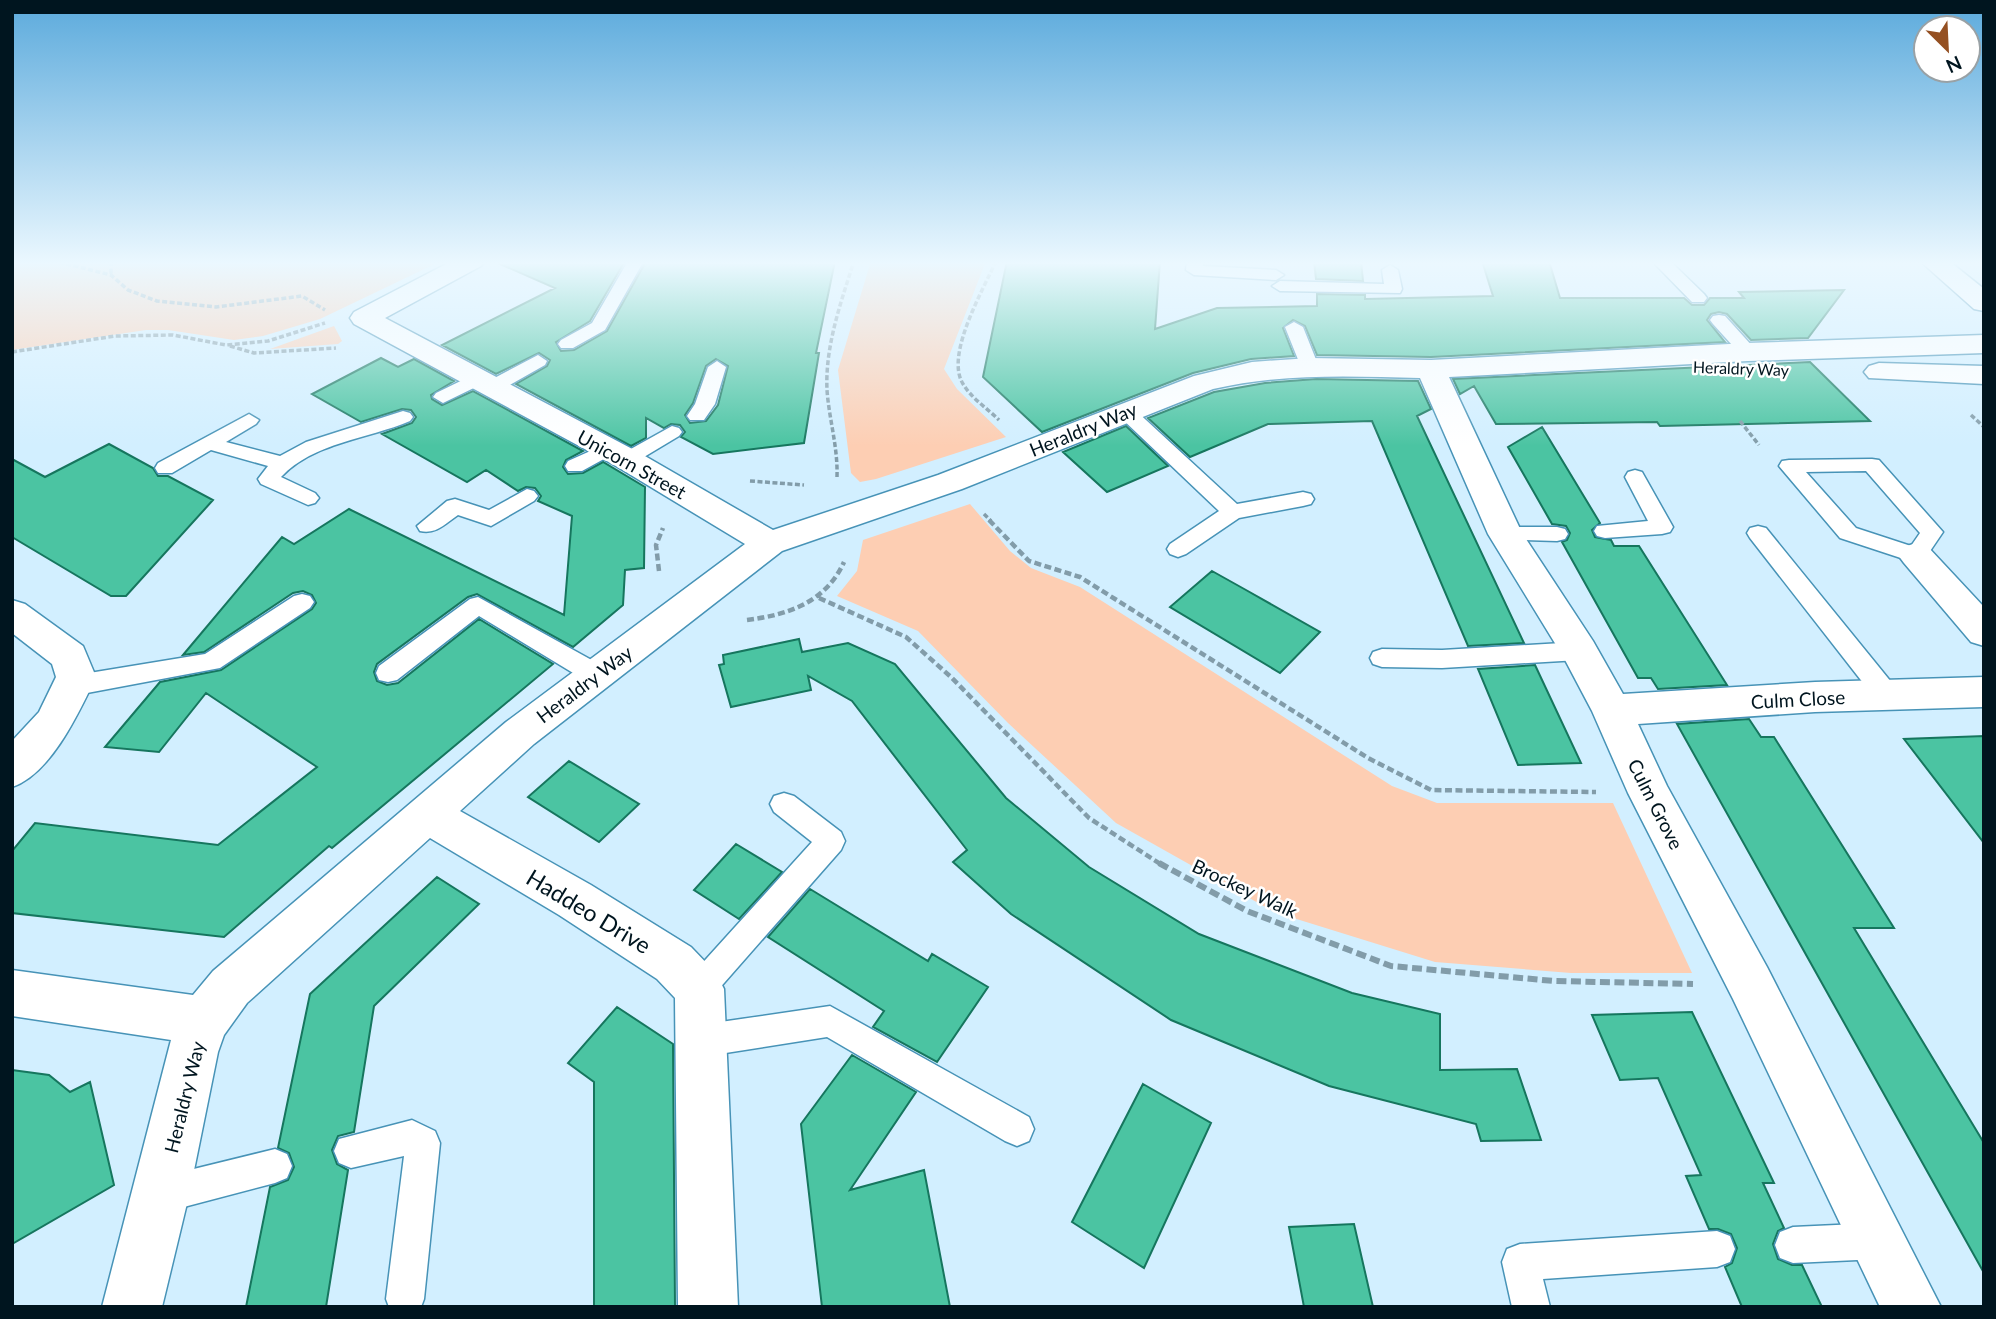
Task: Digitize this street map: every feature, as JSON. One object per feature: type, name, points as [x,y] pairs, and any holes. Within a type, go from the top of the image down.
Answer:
[{"type":"street","name":"Unicorn Street","points":[[362,323],[392,334],[617,454],[770,542]]},
{"type":"street","name":"Heraldry Way","points":[[132,1307],[161,1195],[192,1052],[204,1021],[230,987],[520,733],[770,542],[950,482],[1126,412],[1228,375],[1310,366],[1431,369],[1748,352],[1984,344]]},
{"type":"street","name":"Heraldry Way","points":[[1615,361],[1693,367],[1984,375]]},
{"type":"street","name":"Culm Grove","points":[[1431,369],[1505,534],[1612,710],[1649,793],[1750,983],[1912,1307]]},
{"type":"street","name":"Heraldry Way","points":[[1867,371],[1984,402]]},
{"type":"street","points":[[1916,555],[1984,632]]},
{"type":"street","points":[[12,613],[69,656],[76,677],[54,722],[12,769]]},
{"type":"street","name":"Culm Close","points":[[1612,710],[1984,692]]},
{"type":"street","name":"Haddeo Drive","points":[[428,815],[575,900],[674,963],[699,989]]},
{"type":"street","points":[[699,989],[708,1307]]},
{"type":"street","points":[[12,993],[204,1021]]},
{"type":"lane","points":[[567,344],[601,323]]},
{"type":"lane","name":"Heraldry Way","points":[[1721,323],[1748,352]]},
{"type":"lane","points":[[1294,327],[1310,366]]},
{"type":"lane","points":[[443,397],[538,361]]},
{"type":"lane","points":[[697,416],[705,404],[717,367]]},
{"type":"lane","points":[[1126,412],[1233,512]]},
{"type":"lane","points":[[308,498],[268,479],[281,463],[333,438],[380,429],[403,417]]},
{"type":"lane","points":[[165,468],[249,420]]},
{"type":"lane","points":[[575,466],[617,454],[672,432]]},
{"type":"lane","points":[[210,443],[281,463]]},
{"type":"lane","points":[[1872,465],[1931,532],[1916,555],[1848,533],[1789,466],[1872,465]]},
{"type":"lane","points":[[1605,531],[1662,527],[1635,477]]},
{"type":"lane","points":[[428,526],[455,506],[491,519],[527,496]]},
{"type":"lane","points":[[1178,548],[1233,512],[1303,499]]},
{"type":"lane","points":[[1758,533],[1887,695]]},
{"type":"lane","points":[[1505,534],[1558,534]]},
{"type":"lane","points":[[71,686],[211,662],[302,602]]},
{"type":"lane","points":[[388,673],[478,605],[597,675]]},
{"type":"lane","points":[[1382,658],[1442,659],[1578,651]]},
{"type":"lane","points":[[699,989],[831,841],[784,804]]},
{"type":"lane","points":[[700,1041],[830,1021],[1017,1129]]},
{"type":"lane","points":[[351,1151],[412,1137],[423,1143],[405,1299]]},
{"type":"lane","points":[[161,1195],[275,1167]]},
{"type":"lane","points":[[1793,1245],[1879,1241]]},
{"type":"lane","points":[[1531,1307],[1520,1262],[1717,1249]]},
{"type":"path","points":[[226,345],[268,341],[334,323]]},
{"type":"path","points":[[838,323],[830,353],[826,388],[838,460]]},
{"type":"path","points":[[970,323],[956,368],[962,383],[1030,451]]},
{"type":"path","points":[[12,352],[115,336],[173,335],[254,353],[356,348],[392,334]]},
{"type":"path","points":[[950,482],[1028,561],[1080,577],[1368,758],[1431,790],[1649,793]]},
{"type":"path","name":"Brockey Walk","points":[[819,598],[906,637],[951,677],[1089,818],[1168,869],[1247,911],[1391,966],[1554,981],[1750,983]]},
{"type":"shaded area","points":[[12,323],[308,323],[263,336],[234,340],[168,330],[146,330],[12,350]]},
{"type":"shaded area","points":[[852,323],[962,323],[944,369],[957,389],[1006,437],[860,482],[851,473],[838,370]]},
{"type":"shaded area","points":[[334,326],[342,341],[338,344],[270,349]]},
{"type":"shaded area","points":[[970,504],[1010,551],[1031,568],[1080,587],[1392,786],[1437,803],[1613,803],[1692,973],[1571,973],[1435,962],[1274,912],[1116,823],[1008,723],[918,631],[837,596],[857,571],[863,540]]},
{"type":"building","points":[[486,323],[587,323],[556,342],[561,351],[574,350],[607,331],[612,323],[822,323],[804,443],[713,454],[681,437],[685,432],[680,425],[671,424],[664,428],[646,418],[646,438],[631,446],[516,384],[547,366],[550,360],[539,353],[496,374],[442,345]],"holes":[[[716,359],[728,366],[718,405],[706,421],[690,423],[685,415],[693,403],[706,366]]]},
{"type":"building","points":[[994,323],[1155,323],[1155,329],[1174,323],[1290,323],[1283,328],[1294,356],[1251,359],[1193,373],[1042,432],[983,377]]},
{"type":"building","points":[[1298,323],[1709,323],[1725,342],[1431,357],[1317,355],[1305,326]]},
{"type":"building","points":[[1735,323],[1820,323],[1808,338],[1751,340]]},
{"type":"building","points":[[381,358],[398,367],[414,359],[454,381],[431,395],[432,399],[442,405],[473,391],[583,451],[566,460],[563,467],[568,474],[583,473],[603,462],[645,487],[644,568],[625,570],[623,605],[573,647],[477,594],[468,597],[377,664],[374,672],[377,681],[387,685],[398,683],[479,619],[553,664],[332,848],[329,846],[224,937],[12,913],[12,851],[35,823],[218,845],[317,767],[206,693],[159,752],[105,747],[160,682],[221,670],[312,609],[316,603],[312,595],[303,591],[293,593],[204,652],[183,655],[282,537],[294,544],[349,509],[564,615],[572,516],[538,501],[541,496],[535,488],[526,487],[518,491],[486,470],[467,482],[382,434],[412,423],[416,417],[411,410],[402,409],[361,422],[312,394]]},
{"type":"building","points":[[1810,362],[1870,421],[1660,426],[1657,422],[1496,424],[1474,386],[1460,394],[1453,379]]},
{"type":"building","points":[[1316,379],[1418,381],[1431,409],[1417,416],[1524,643],[1468,646],[1372,421],[1268,424],[1190,457],[1148,418],[1214,392],[1265,383]]},
{"type":"building","points":[[1126,426],[1168,466],[1107,492],[1063,452]]},
{"type":"building","points":[[1542,427],[1600,523],[1592,530],[1595,537],[1611,540],[1614,546],[1639,546],[1727,685],[1658,689],[1651,678],[1638,678],[1562,542],[1567,540],[1570,533],[1566,526],[1552,524],[1508,447]]},
{"type":"building","points":[[109,444],[153,468],[158,476],[168,476],[213,500],[126,596],[111,596],[12,537],[12,459],[45,477]]},
{"type":"building","points":[[1212,571],[1320,632],[1280,673],[1170,607]]},
{"type":"building","points":[[799,639],[802,652],[848,643],[895,664],[1006,798],[1089,867],[1199,934],[1352,993],[1440,1014],[1440,1070],[1517,1069],[1541,1140],[1481,1141],[1476,1124],[1329,1086],[1171,1020],[1011,914],[953,862],[967,850],[852,701],[808,676],[811,690],[731,707],[719,665],[724,664],[723,655]]},
{"type":"building","points":[[1535,665],[1581,763],[1518,765],[1478,669]]},
{"type":"building","points":[[1749,719],[1761,737],[1774,737],[1894,928],[1854,928],[1984,1143],[1984,1273],[1677,724]]},
{"type":"building","points":[[1984,736],[1984,843],[1904,739]]},
{"type":"building","points":[[569,761],[639,804],[599,842],[528,797]]},
{"type":"building","points":[[736,844],[782,872],[739,919],[694,890]]},
{"type":"building","points":[[437,877],[479,904],[374,1006],[354,1132],[338,1136],[332,1150],[337,1164],[348,1170],[326,1307],[246,1307],[270,1187],[288,1180],[294,1167],[289,1153],[278,1148],[310,994]]},
{"type":"building","points":[[810,889],[928,961],[932,954],[988,987],[937,1062],[873,1027],[884,1011],[768,937]]},
{"type":"building","points":[[617,1007],[673,1044],[675,1307],[594,1307],[594,1082],[568,1063]]},
{"type":"building","points":[[1692,1012],[1774,1183],[1763,1183],[1784,1228],[1778,1231],[1773,1244],[1778,1259],[1792,1265],[1802,1265],[1822,1307],[1742,1307],[1725,1267],[1732,1263],[1737,1248],[1731,1234],[1709,1229],[1686,1176],[1701,1175],[1658,1078],[1620,1080],[1592,1015]]},
{"type":"building","points":[[852,1055],[916,1092],[850,1190],[924,1170],[950,1307],[822,1307],[801,1124]]},
{"type":"building","points":[[12,1070],[49,1075],[70,1092],[90,1082],[114,1185],[12,1244]]},
{"type":"building","points":[[1143,1084],[1211,1123],[1144,1268],[1072,1222]]},
{"type":"building","points":[[1354,1224],[1373,1307],[1304,1307],[1289,1227]]}]
